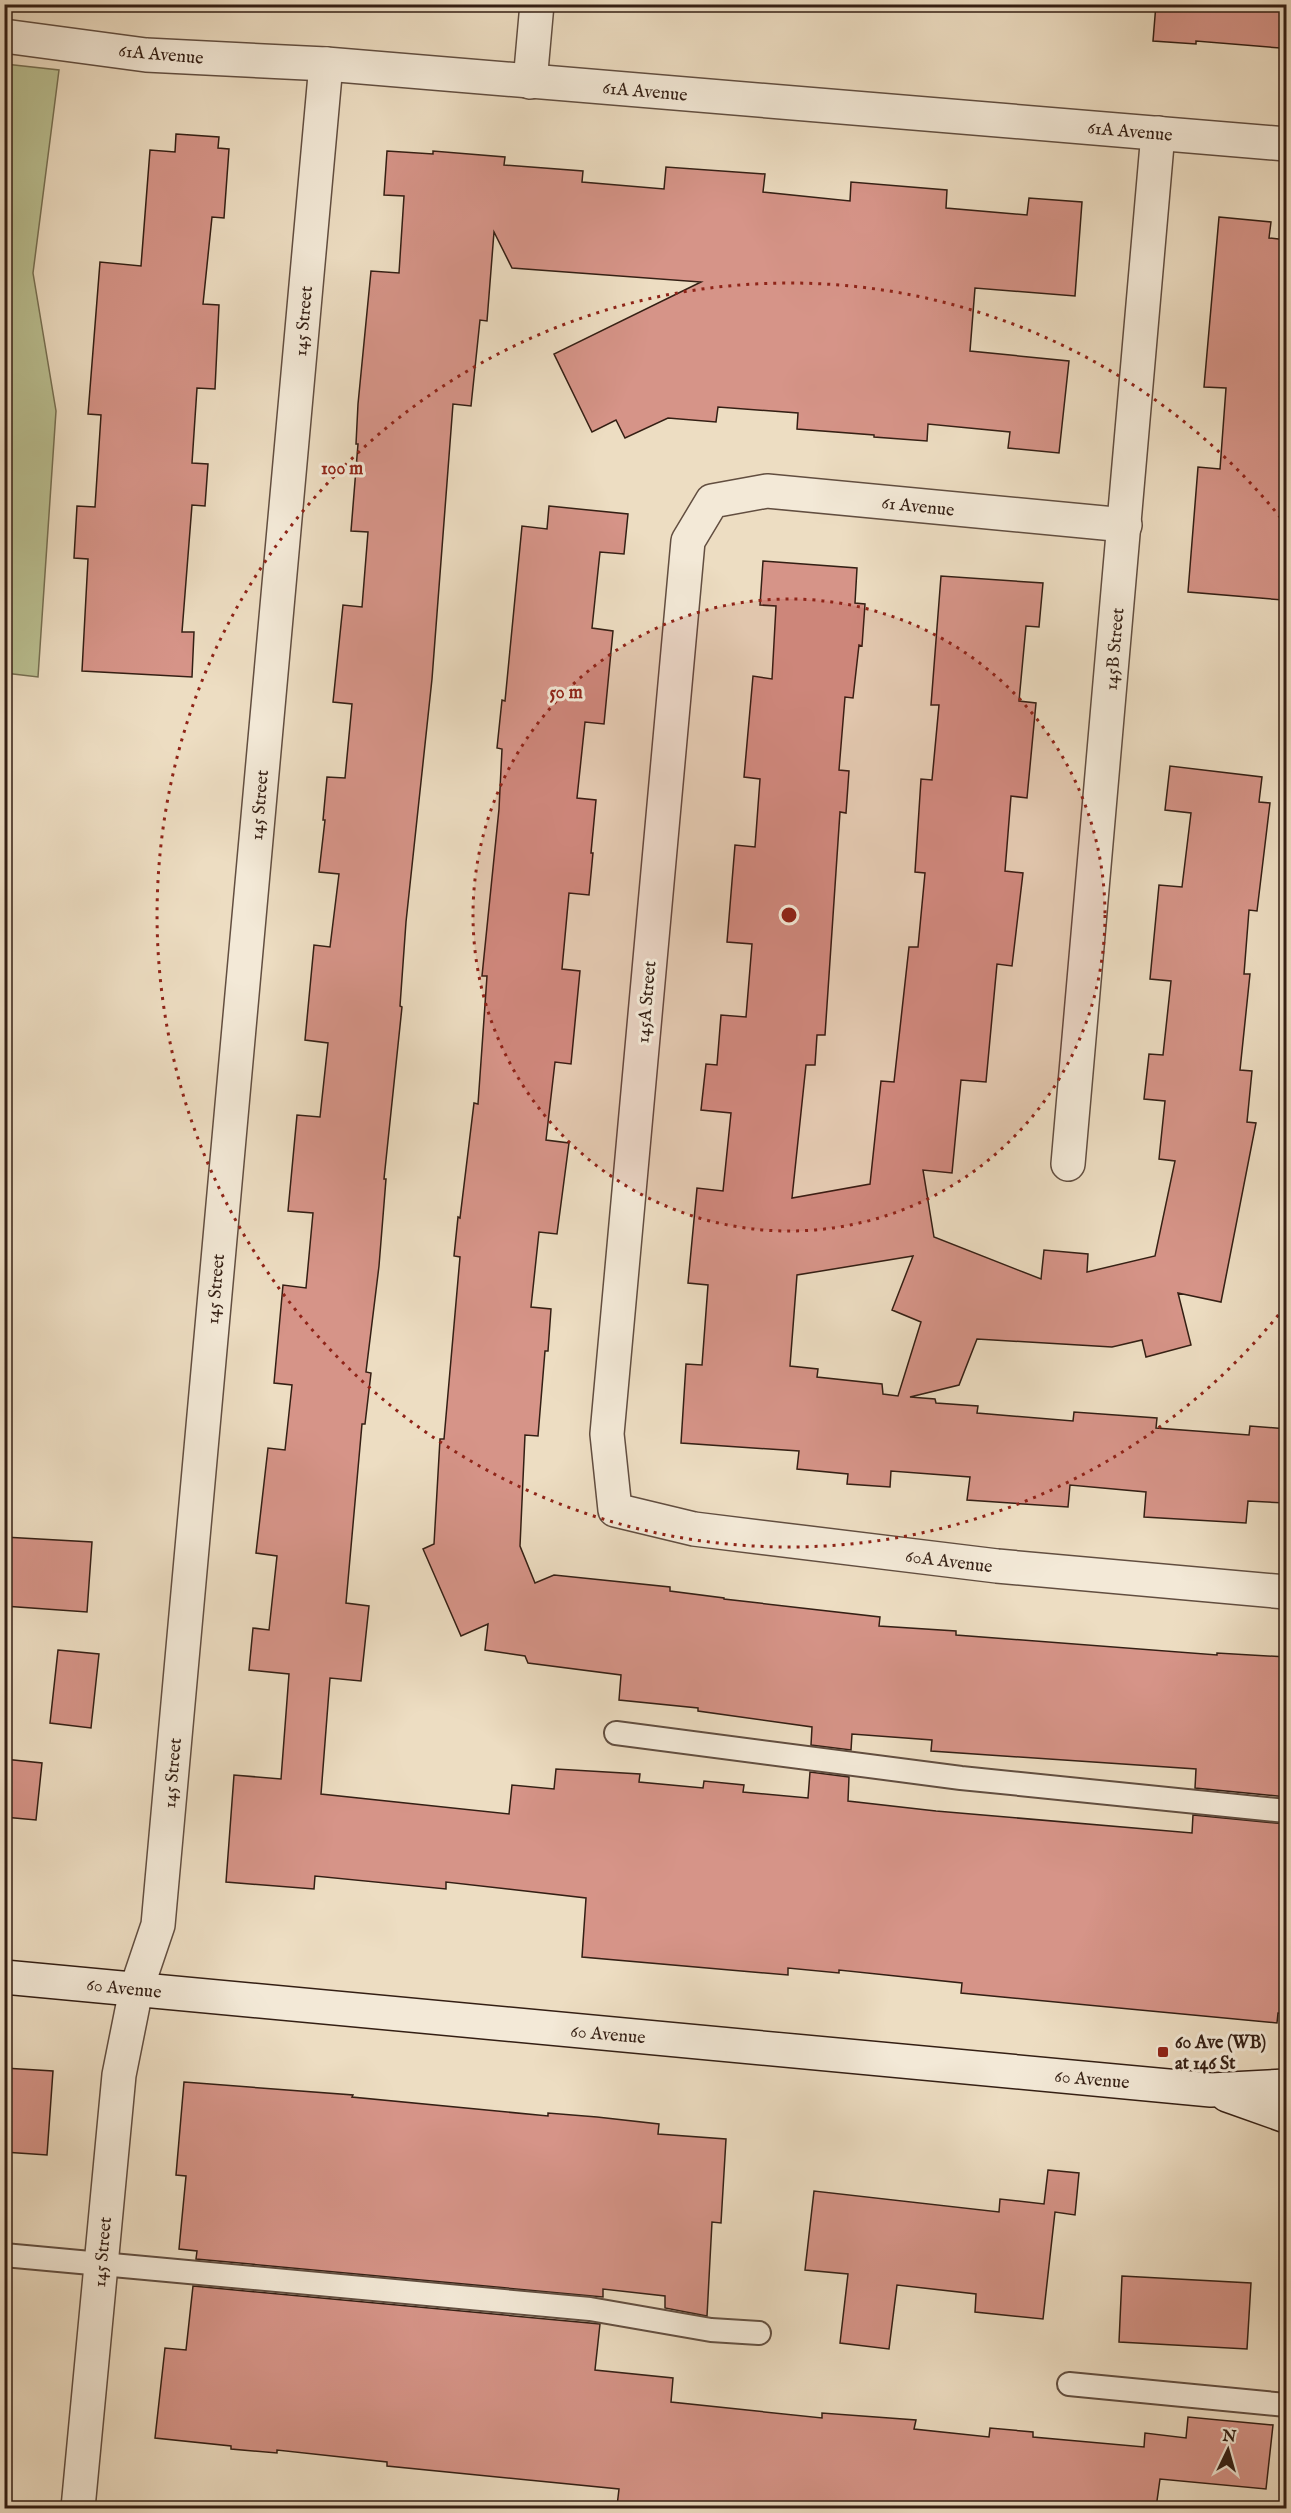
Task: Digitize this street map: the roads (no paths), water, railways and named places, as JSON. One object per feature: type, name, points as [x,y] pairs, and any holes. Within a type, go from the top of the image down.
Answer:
[{"type":"street","points":[[530,82],[537,4]]},
{"type":"street","name":"61A Avenue","points":[[4,36],[146,55],[326,64],[1287,144]]},
{"type":"street","name":"145 Street","points":[[78,2508],[119,2075],[136,1990],[158,1925],[326,64]]},
{"type":"street","name":"145B Street","points":[[1068,1164],[1158,133]]},
{"type":"street","name":"61 Avenue","points":[[712,501],[767,491],[1125,525]]},
{"type":"street","name":"145A Street","points":[[615,1510],[607,1434],[688,541],[712,501]]},
{"type":"street","name":"60A Avenue","points":[[615,1510],[694,1529],[997,1566],[1287,1592]]},
{"type":"street","name":"60 Avenue","points":[[4,1977],[1211,2090],[1287,2086]]},
{"type":"street","name":"60 Avenue","points":[[1211,2090],[1287,2116]]},
{"type":"lane","points":[[616,1733],[961,1778],[1287,1811]]},
{"type":"lane","points":[[4,2255],[590,2309],[711,2330],[759,2333]]},
{"type":"lane","points":[[1069,2384],[1287,2405]]},
{"type":"place","name":"60 Ave (WB) at 146 St","points":[[1163,2052]]}]
